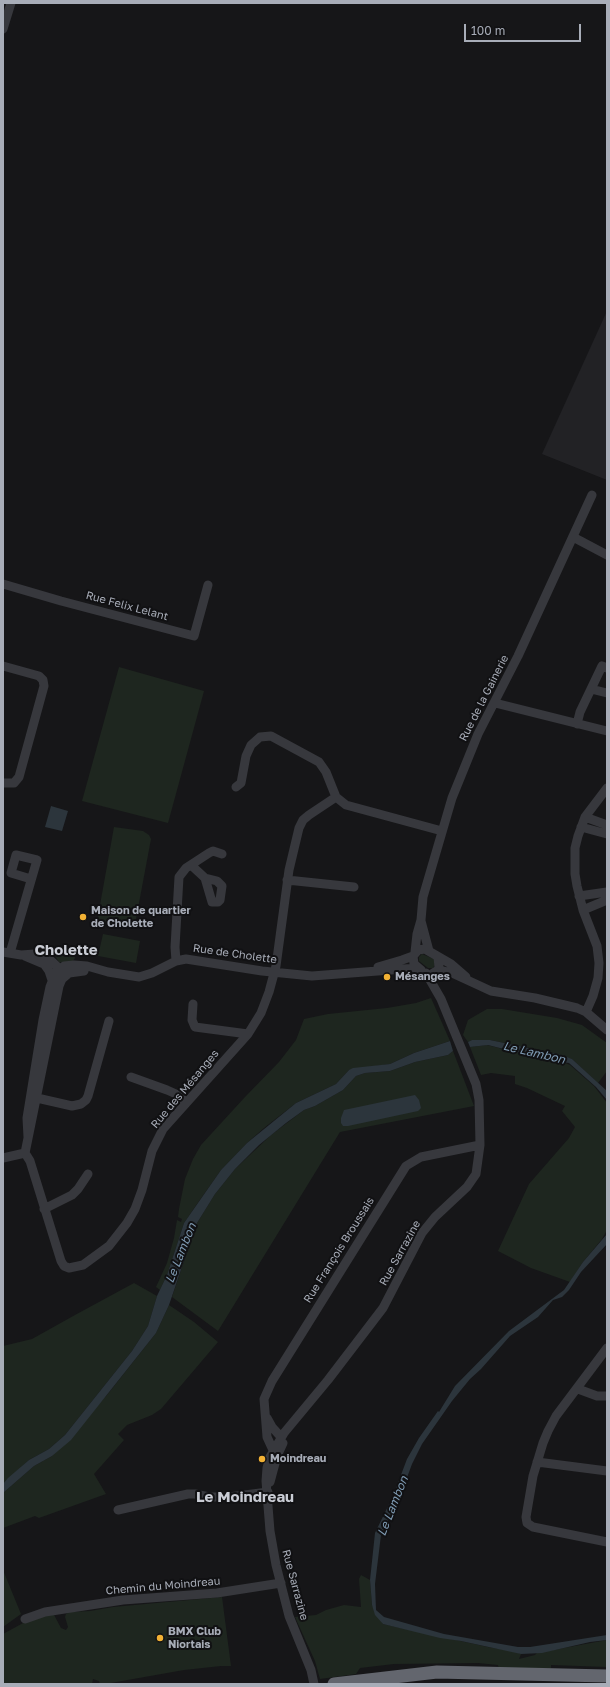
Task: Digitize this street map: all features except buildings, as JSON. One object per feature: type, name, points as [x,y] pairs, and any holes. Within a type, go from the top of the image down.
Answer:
[{"type":"highway","points":[[334,1684],[437,1672],[607,1676]]},
{"type":"highway","points":[[358,1684],[411,1680],[461,1679],[528,1684]]},
{"type":"street","points":[[3,29],[11,3]]},
{"type":"street","name":"Rue de la Gainerie","points":[[414,954],[421,920],[423,897],[452,798],[478,734],[518,656],[592,495]]},
{"type":"street","points":[[573,537],[607,555]]},
{"type":"street","name":"Rue Felix Lelant","points":[[3,584],[194,636],[208,584]]},
{"type":"street","points":[[3,666],[39,676],[43,680],[44,686],[19,777],[14,783],[3,782]]},
{"type":"street","points":[[577,724],[580,712],[602,666],[607,668]]},
{"type":"street","points":[[591,689],[607,693]]},
{"type":"street","points":[[495,703],[607,731]]},
{"type":"street","points":[[236,787],[241,783],[246,756],[251,745],[260,737],[270,736],[320,762],[326,772],[336,798],[340,801],[352,807],[442,831]]},
{"type":"street","points":[[586,1012],[596,984],[599,963],[597,946],[579,896],[575,874],[575,860],[578,836],[581,827],[586,817],[607,788]]},
{"type":"street","name":"Rue des Mésanges","points":[[25,1154],[30,1161],[57,1254],[64,1266],[69,1268],[83,1265],[94,1258],[114,1240],[135,1210],[152,1151],[163,1129],[254,1026],[265,1005],[275,972],[287,880],[300,824],[309,815],[336,798]]},
{"type":"street","points":[[586,817],[607,825]]},
{"type":"street","points":[[581,827],[607,834]]},
{"type":"street","points":[[176,961],[175,947],[180,877],[186,868],[213,851],[222,854]]},
{"type":"street","points":[[191,865],[206,878]]},
{"type":"street","points":[[3,1158],[25,1154],[59,986],[57,973],[40,962],[21,955],[7,953],[31,879]]},
{"type":"street","points":[[287,880],[354,887]]},
{"type":"street","points":[[579,896],[607,892]]},
{"type":"street","points":[[584,910],[607,900]]},
{"type":"street","name":"Rue de la Gainerie","points":[[421,920],[429,951]]},
{"type":"street","points":[[471,982],[451,964],[429,951],[421,949],[414,954],[414,964],[421,970],[452,974],[491,991],[569,1005],[586,1012],[607,1030]]},
{"type":"street","name":"Rue de Cholette","points":[[362,972],[414,954]]},
{"type":"street","points":[[438,957],[440,964],[438,971]]},
{"type":"street","name":"Rue de Cholette","points":[[57,973],[80,970],[108,972],[132,976],[146,976],[176,961],[186,959],[312,976],[362,972],[421,970]]},
{"type":"street","name":"Rue Sarrazine","points":[[314,1684],[307,1661],[289,1616],[272,1548],[268,1491],[279,1445],[297,1418],[383,1308],[422,1233],[434,1217],[467,1187],[476,1174],[480,1145],[479,1100],[476,1084],[441,999],[421,970]]},
{"type":"street","name":"Rue Sarrazine","points":[[438,971],[441,999]]},
{"type":"street","points":[[28,1137],[27,1118],[43,1020],[57,973]]},
{"type":"street","points":[[193,1004],[192,1020],[195,1028],[248,1034]]},
{"type":"street","points":[[37,1098],[72,1106],[81,1104],[86,1100],[109,1021]]},
{"type":"street","points":[[131,1077],[176,1094],[186,1102]]},
{"type":"street","name":"Rue François Broussais","points":[[279,1445],[267,1437],[264,1399],[272,1381],[406,1166],[421,1157],[480,1145]]},
{"type":"street","points":[[44,1209],[72,1195],[88,1174]]},
{"type":"street","points":[[607,1348],[578,1389],[556,1416],[548,1431],[537,1462],[526,1517],[527,1523],[533,1527],[607,1542]]},
{"type":"street","points":[[578,1389],[597,1396],[607,1396]]},
{"type":"street","points":[[266,1416],[279,1445]]},
{"type":"street","points":[[537,1462],[607,1471]]},
{"type":"street","points":[[118,1510],[188,1494],[208,1497],[229,1497],[268,1491]]},
{"type":"street","name":"Chemin du Moindreau","points":[[25,1619],[45,1612],[123,1600],[217,1593],[281,1583]]},
{"type":"shaded area","points":[[607,311],[607,480],[542,454]]},
{"type":"shaded area","points":[[119,667],[204,691],[168,823],[82,801]]},
{"type":"shaded area","points":[[114,827],[143,831],[149,835],[151,839],[136,919],[128,926],[117,928],[103,925],[98,916]]},
{"type":"shaded area","points":[[103,934],[140,941],[136,963],[98,956]]},
{"type":"shaded area","points":[[65,949],[73,953],[75,958],[73,961],[65,963],[59,962],[55,956],[59,951]]},
{"type":"shaded area","points":[[422,954],[434,959],[435,965],[433,968],[428,968],[419,961],[419,957]]},
{"type":"shaded area","points":[[431,998],[450,1041],[414,1053],[390,1064],[349,1070],[336,1084],[296,1103],[264,1128],[221,1170],[184,1223],[167,1275],[160,1290],[156,1287],[167,1263],[177,1220],[181,1222],[182,1219],[178,1217],[179,1209],[185,1179],[193,1159],[201,1145],[279,1062],[296,1040],[304,1019],[328,1014],[387,1008],[416,1003]]},
{"type":"shaded area","points":[[487,1009],[502,1009],[557,1018],[582,1025],[607,1043],[607,1071],[598,1083],[572,1059],[545,1051],[490,1040],[472,1040],[468,1042],[463,1035],[468,1020]]},
{"type":"shaded area","points":[[487,1045],[543,1059],[560,1061],[570,1065],[594,1086],[607,1103],[607,1230],[570,1282],[531,1268],[498,1251],[529,1184],[569,1138],[575,1127],[562,1111],[565,1106],[515,1084],[515,1076],[491,1073],[481,1075],[470,1047]]},
{"type":"shaded area","points":[[453,1051],[474,1106],[340,1132],[218,1331],[172,1297],[197,1223],[215,1194],[235,1169],[271,1135],[304,1110],[315,1106],[343,1090],[356,1076],[365,1073],[390,1071],[415,1062],[448,1055]]},
{"type":"shaded area","points":[[134,1283],[157,1296],[148,1326],[132,1351],[65,1435],[49,1449],[29,1460],[3,1484],[3,1346],[32,1339]]},
{"type":"shaded area","points":[[169,1305],[194,1322],[218,1342],[161,1409],[152,1415],[127,1425],[118,1434],[124,1440],[94,1474],[106,1494],[39,1518],[35,1516],[3,1528],[3,1493],[34,1466],[52,1456],[107,1395],[156,1333]]},
{"type":"shaded area","points":[[3,1570],[21,1614],[3,1627]]},
{"type":"shaded area","points":[[361,1575],[370,1580],[372,1605],[383,1624],[513,1651],[521,1654],[519,1659],[535,1655],[537,1653],[607,1640],[607,1667],[551,1665],[551,1668],[499,1670],[498,1665],[478,1663],[394,1664],[360,1668],[356,1674],[320,1679],[315,1661],[295,1617],[316,1615],[326,1610],[344,1605],[361,1607],[359,1579]]},
{"type":"shaded area","name":"BMX Club Niortais","points":[[222,1597],[231,1666],[184,1670],[105,1684],[100,1684],[99,1681],[93,1679],[92,1684],[3,1684],[3,1634],[25,1622],[53,1613],[61,1628],[66,1630],[68,1627],[65,1617],[66,1614],[70,1612]]},
{"type":"water","points":[[51,806],[68,811],[62,831],[45,827]]},
{"type":"water","name":"Le Lambon","points":[[472,1040],[490,1040],[562,1055],[572,1059],[607,1091],[607,1100],[596,1087],[569,1063],[543,1059],[488,1045],[470,1047],[468,1042]]},
{"type":"water","name":"Le Lambon","points":[[450,1041],[453,1051],[448,1055],[415,1062],[390,1071],[365,1073],[356,1076],[343,1090],[315,1106],[304,1110],[286,1123],[259,1145],[235,1169],[215,1194],[197,1223],[169,1305],[156,1333],[71,1440],[52,1456],[34,1466],[3,1493],[3,1484],[8,1478],[29,1460],[49,1449],[65,1435],[132,1351],[148,1326],[157,1296],[167,1275],[184,1223],[221,1170],[247,1143],[296,1103],[336,1084],[349,1070],[353,1068],[390,1064],[414,1053]]},
{"type":"water","points":[[415,1095],[419,1100],[421,1108],[418,1111],[348,1126],[343,1126],[341,1123],[344,1110]]},
{"type":"water","name":"Le Lambon","points":[[607,1234],[607,1244],[581,1272],[569,1290],[562,1297],[553,1300],[538,1317],[510,1336],[481,1369],[470,1379],[452,1401],[422,1444],[412,1464],[401,1494],[381,1535],[375,1584],[376,1610],[384,1617],[444,1634],[518,1647],[530,1647],[607,1635],[607,1640],[590,1642],[542,1653],[521,1654],[440,1638],[383,1624],[375,1615],[372,1605],[370,1580],[375,1533],[393,1496],[407,1459],[419,1438],[438,1411],[439,1412],[455,1386],[509,1331],[564,1290],[583,1262]]},
{"type":"place","name":"Maison de quartier de Cholette","points":[[83,917]]},
{"type":"place","name":"Mésanges","points":[[387,977]]},
{"type":"place","name":"Moindreau","points":[[262,1459]]},
{"type":"place","name":"BMX Club Niortais","points":[[160,1638]]},
{"type":"district","name":"Cholette","points":[[66,950]]},
{"type":"district","name":"Le Moindreau","points":[[245,1497]]}]
